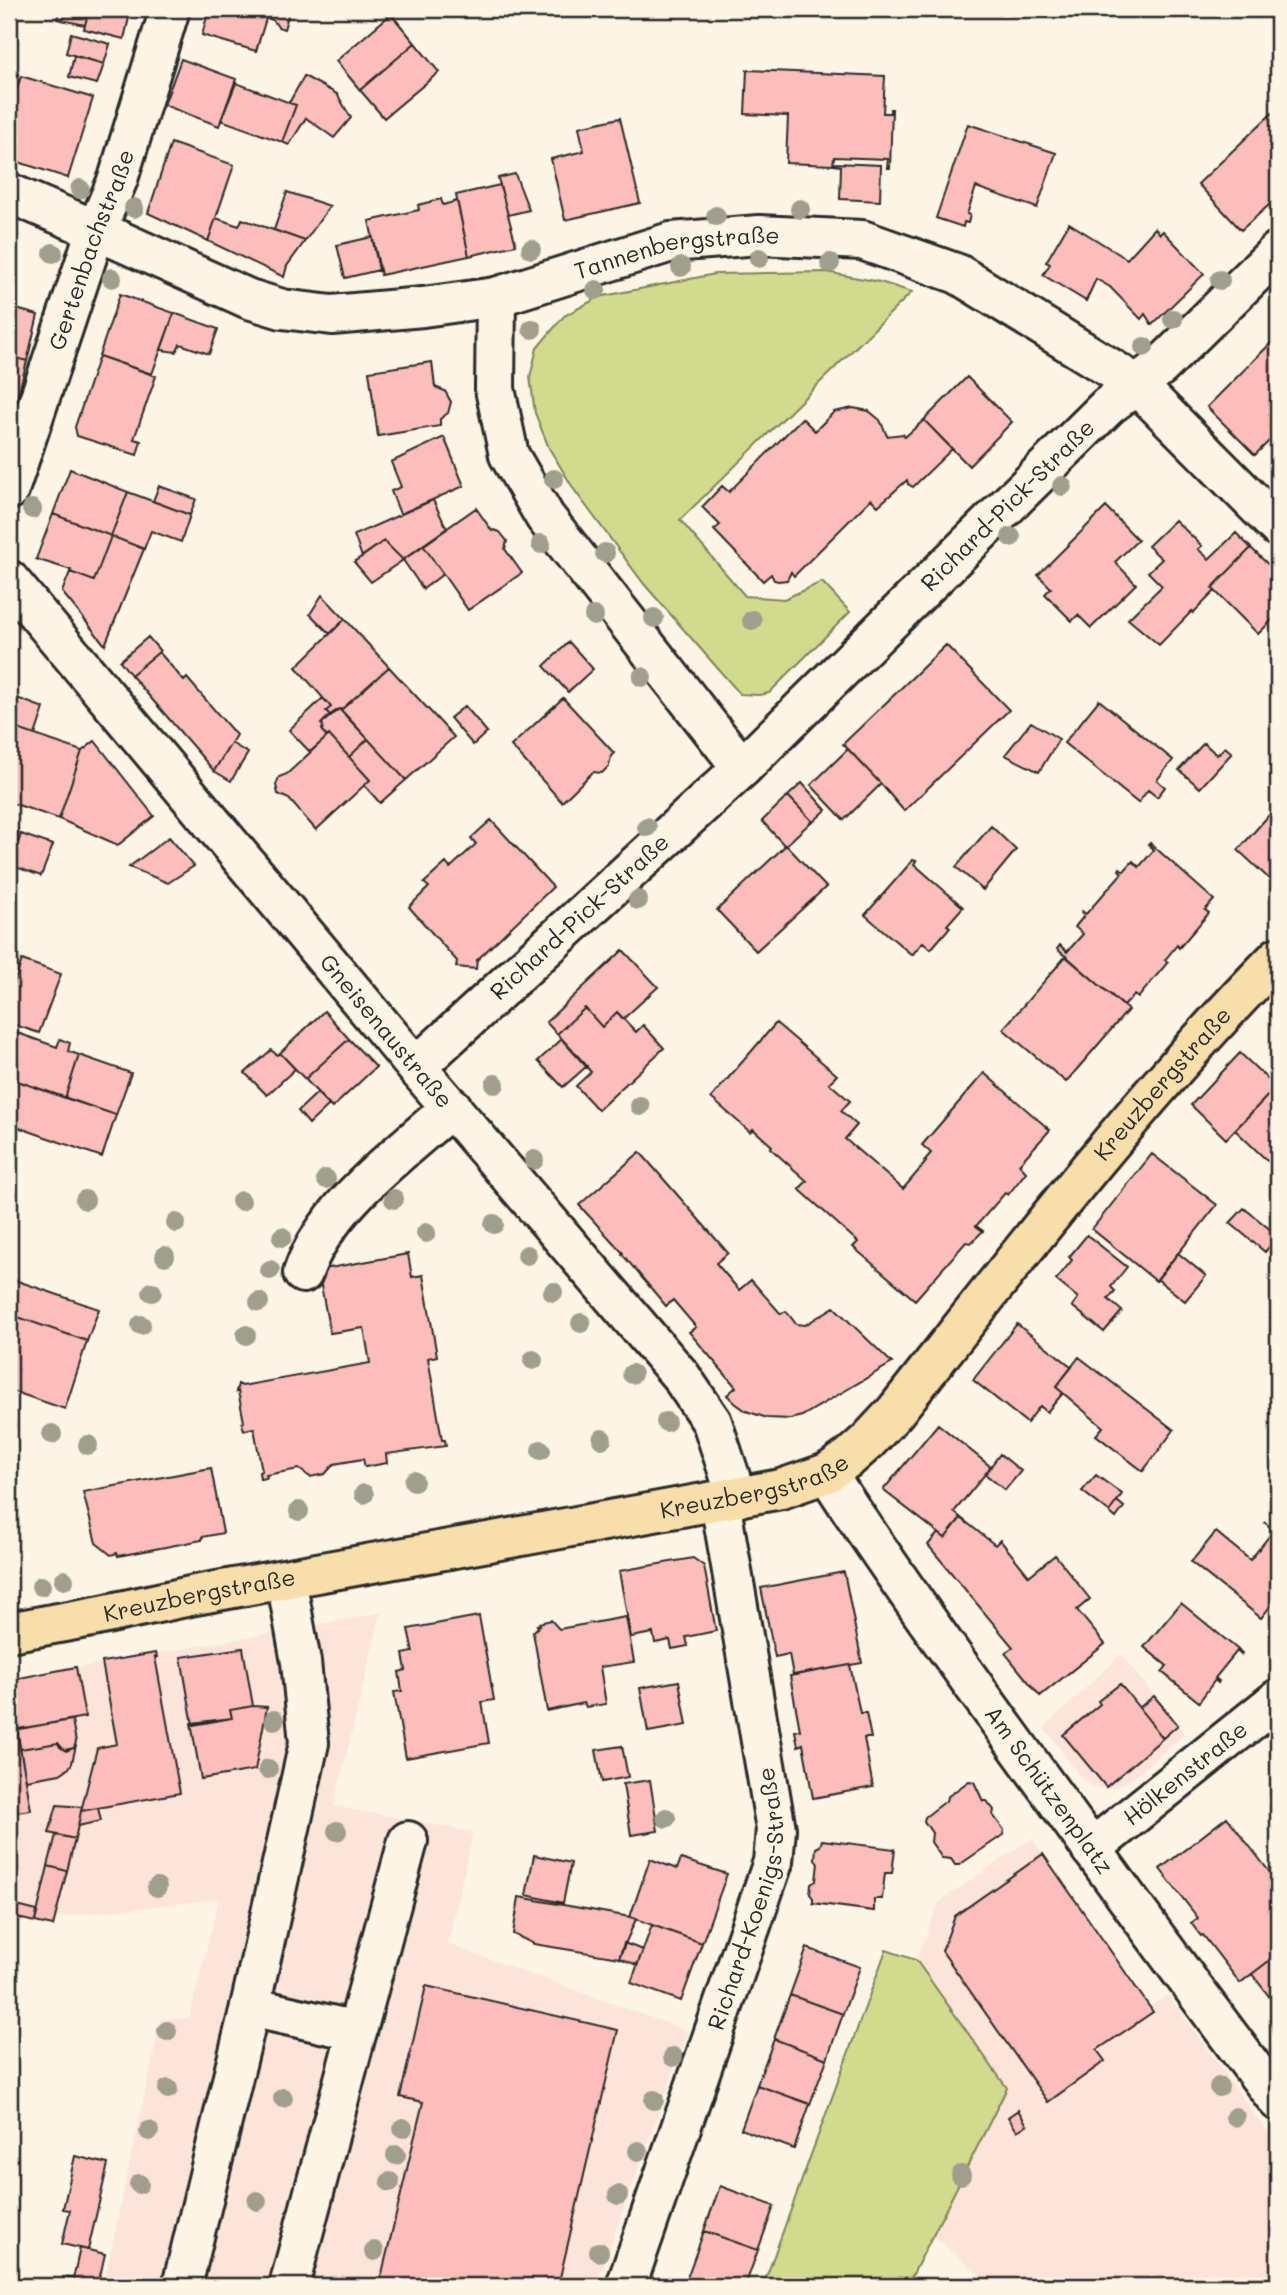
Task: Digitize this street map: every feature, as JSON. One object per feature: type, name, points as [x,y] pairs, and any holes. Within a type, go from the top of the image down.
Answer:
[{"type":"main road","name":"Kreuzbergstraße","points":[[9,1632],[508,1537],[728,1500],[781,1489],[827,1473],[850,1457],[895,1412],[1073,1187],[1163,1080],[1278,957]]},
{"type":"street","name":"Gertenbachstraße","points":[[9,490],[96,230],[118,180],[170,9]]},
{"type":"street","name":"Tannenbergstraße","points":[[9,193],[249,299],[282,309],[332,314],[423,307],[496,297],[671,242],[759,234],[862,240],[958,274],[1136,384],[1278,527]]},
{"type":"street","name":"Richard-Pick-Straße","points":[[416,1066],[743,768],[1108,406],[1161,366],[1278,251]]},
{"type":"street","points":[[496,297],[495,389],[509,455],[545,517],[743,768]]},
{"type":"street","name":"Gneisenaustraße","points":[[9,580],[416,1066],[680,1375],[712,1422],[728,1500]]},
{"type":"street","points":[[303,1273],[309,1255],[343,1205],[452,1107]]},
{"type":"street","name":"Am Schützenplatz","points":[[827,1473],[879,1552],[1091,1849],[1278,2101]]},
{"type":"street","name":"Richard-Koenigs-Straße","points":[[626,2286],[773,1862],[776,1829],[728,1500]]},
{"type":"street","points":[[182,2286],[250,2007],[309,1743],[301,1662],[286,1579]]},
{"type":"street","name":"Hölkenstraße","points":[[1091,1849],[1278,1699]]},
{"type":"street","points":[[289,2286],[408,1841]]},
{"type":"street","points":[[250,2007],[356,2031]]},
{"type":"shaded area","points":[[381,1613],[334,1806],[473,1832],[448,1944],[688,2031],[596,2286],[103,2286],[161,2019],[189,2018],[219,1899],[9,1923],[9,1680]]},
{"type":"shaded area","points":[[1121,1654],[1185,1734],[1127,1782],[1114,1788],[1100,1789],[1081,1778],[1044,1728]]},
{"type":"shaded area","points":[[1032,1838],[1149,2007],[1168,1995],[1278,2147],[1278,2286],[992,2286],[932,2235],[1007,2088],[916,1960],[939,1902]]},
{"type":"green space","points":[[826,272],[880,282],[912,292],[680,520],[745,596],[784,599],[822,582],[850,612],[769,693],[740,694],[644,584],[575,491],[549,448],[535,413],[530,377],[537,348],[564,316],[599,297],[715,274]]},
{"type":"green space","points":[[886,1950],[916,1960],[1007,2088],[907,2286],[763,2286]]},
{"type":"building","points":[[60,9],[89,9],[85,25],[57,19]]},
{"type":"building","points":[[89,9],[131,9],[124,39],[84,29]]},
{"type":"building","points":[[209,9],[269,9],[256,51],[202,35]]},
{"type":"building","points":[[269,9],[290,9],[284,29],[266,18]]},
{"type":"building","points":[[391,14],[415,43],[360,90],[336,61]]},
{"type":"building","points":[[71,33],[110,44],[104,64],[66,53]]},
{"type":"building","points":[[415,43],[439,72],[384,118],[360,90]]},
{"type":"building","points":[[74,56],[104,64],[97,84],[69,77]]},
{"type":"building","points":[[181,59],[236,79],[219,126],[164,105]]},
{"type":"building","points":[[747,70],[885,76],[883,113],[890,113],[892,109],[890,168],[887,168],[888,159],[834,157],[833,165],[786,163],[788,116],[745,114]]},
{"type":"building","points":[[21,76],[93,98],[68,178],[9,159],[9,115]]},
{"type":"building","points":[[304,76],[337,94],[351,118],[334,138],[306,118],[289,145],[282,142],[296,105],[289,103]]},
{"type":"building","points":[[236,83],[296,105],[282,142],[221,120]]},
{"type":"building","points":[[1272,113],[1275,116],[1278,113],[1278,197],[1241,230],[1198,184]]},
{"type":"building","points":[[620,118],[640,203],[565,220],[551,159],[584,151],[579,127]]},
{"type":"building","points":[[968,124],[1056,153],[1037,208],[976,187],[967,214],[970,215],[968,223],[964,222],[963,227],[936,218]]},
{"type":"building","points":[[171,143],[234,165],[208,241],[148,213]]},
{"type":"building","points":[[833,165],[881,165],[880,201],[840,199],[841,166]]},
{"type":"building","points":[[515,174],[529,210],[508,215],[498,178]]},
{"type":"building","points":[[500,185],[516,245],[469,256],[456,195]]},
{"type":"building","points":[[287,192],[330,206],[305,241],[274,230]]},
{"type":"building","points":[[441,199],[443,205],[457,201],[469,256],[381,275],[369,221],[419,210],[418,205]]},
{"type":"building","points":[[216,218],[239,226],[242,219],[305,241],[287,266],[284,277],[208,241]]},
{"type":"building","points":[[1069,223],[1127,259],[1155,228],[1160,234],[1163,231],[1204,274],[1152,325],[1145,314],[1141,319],[1110,287],[1096,279],[1086,301],[1043,275],[1050,264],[1046,262]]},
{"type":"building","points":[[372,237],[379,270],[345,278],[337,245]]},
{"type":"building","points":[[120,294],[174,313],[152,374],[99,356]]},
{"type":"building","points":[[9,307],[38,315],[27,361],[9,356]]},
{"type":"building","points":[[174,313],[218,329],[209,354],[180,344],[176,352],[161,350]]},
{"type":"building","points":[[1275,339],[1278,342],[1278,432],[1255,455],[1207,407]]},
{"type":"building","points":[[9,356],[27,361],[17,399],[9,404]]},
{"type":"building","points":[[99,356],[156,376],[134,439],[141,441],[137,455],[77,436],[75,427]]},
{"type":"building","points":[[432,362],[435,387],[445,391],[451,402],[448,413],[440,419],[440,426],[378,436],[369,371]]},
{"type":"building","points":[[967,377],[1012,422],[969,466],[924,420]]},
{"type":"building","points":[[853,408],[869,411],[880,420],[887,436],[903,434],[905,437],[924,420],[952,449],[913,487],[907,480],[878,506],[871,499],[794,576],[791,572],[787,580],[778,581],[774,580],[771,574],[763,581],[714,530],[720,525],[702,507],[722,486],[729,492],[802,418],[815,431],[834,412]]},
{"type":"building","points":[[444,437],[464,486],[400,514],[391,491],[401,487],[391,462]]},
{"type":"building","points":[[70,469],[128,492],[111,536],[53,514]]},
{"type":"building","points":[[159,486],[196,499],[190,515],[153,501]]},
{"type":"building","points":[[128,492],[190,515],[181,542],[151,531],[144,549],[111,536]]},
{"type":"building","points":[[433,500],[447,529],[403,560],[384,541],[362,557],[354,535]]},
{"type":"building","points":[[1106,507],[1138,540],[1115,562],[1136,584],[1091,628],[1078,615],[1072,621],[1045,594],[1051,588],[1038,575]]},
{"type":"building","points":[[476,508],[492,531],[500,532],[507,541],[505,549],[522,573],[468,610],[423,545]]},
{"type":"building","points":[[53,514],[111,536],[94,581],[70,572],[71,570],[36,559]]},
{"type":"building","points":[[1175,520],[1202,546],[1198,549],[1209,559],[1236,533],[1251,548],[1212,588],[1215,591],[1159,645],[1128,619],[1162,586],[1148,572],[1162,559],[1148,546]]},
{"type":"building","points":[[111,536],[144,549],[105,645],[62,592],[70,572],[94,581]]},
{"type":"building","points":[[384,541],[403,560],[371,582],[354,562]]},
{"type":"building","points":[[423,545],[443,574],[423,589],[403,560]]},
{"type":"building","points":[[1251,548],[1278,574],[1278,614],[1258,634],[1212,588]]},
{"type":"building","points":[[322,595],[345,619],[330,634],[310,614]]},
{"type":"building","points":[[345,619],[389,667],[341,710],[330,715],[326,711],[331,707],[296,667]]},
{"type":"building","points":[[148,637],[160,651],[131,675],[120,661]]},
{"type":"building","points":[[569,642],[593,669],[568,692],[544,666]]},
{"type":"building","points":[[946,645],[1009,710],[904,811],[843,744]]},
{"type":"building","points":[[159,652],[184,681],[187,678],[236,735],[214,771],[131,675]]},
{"type":"building","points":[[389,667],[454,737],[406,780],[341,710]]},
{"type":"building","points":[[9,695],[44,708],[35,735],[9,726]]},
{"type":"building","points":[[323,698],[331,707],[326,711],[330,715],[321,724],[327,737],[310,752],[289,730]]},
{"type":"building","points":[[563,698],[614,753],[609,766],[602,773],[593,772],[562,802],[511,746]]},
{"type":"building","points":[[1099,700],[1173,760],[1157,780],[1165,787],[1157,797],[1148,790],[1138,803],[1064,743]]},
{"type":"building","points":[[465,706],[487,732],[473,745],[450,718]]},
{"type":"building","points":[[339,709],[368,739],[349,757],[322,731],[321,724]]},
{"type":"building","points":[[1031,722],[1059,739],[1039,772],[1005,755]]},
{"type":"building","points":[[9,726],[82,751],[59,819],[9,802]]},
{"type":"building","points":[[329,735],[370,780],[316,830],[289,799],[278,794],[276,785],[279,777],[287,774]]},
{"type":"building","points":[[368,739],[406,780],[380,803],[364,785],[370,780],[349,757]]},
{"type":"building","points":[[95,741],[154,816],[118,845],[59,819],[82,751]]},
{"type":"building","points":[[231,743],[248,753],[231,781],[214,771]]},
{"type":"building","points":[[1204,743],[1217,755],[1225,747],[1232,753],[1200,788],[1179,770]]},
{"type":"building","points":[[848,749],[881,784],[844,820],[811,785]]},
{"type":"building","points":[[802,783],[826,810],[813,822],[788,796]]},
{"type":"building","points":[[788,796],[812,821],[785,846],[762,821]]},
{"type":"building","points":[[1278,805],[1278,887],[1238,850]]},
{"type":"building","points":[[491,820],[553,887],[477,960],[476,969],[456,967],[457,961],[409,907],[429,887],[424,883],[446,863],[450,868],[476,844],[471,838]]},
{"type":"building","points":[[991,826],[1016,850],[983,890],[956,867]]},
{"type":"building","points":[[9,829],[21,834],[14,855],[9,853]]},
{"type":"building","points":[[21,834],[53,845],[41,876],[10,865]]},
{"type":"building","points":[[169,837],[194,866],[168,883],[129,867]]},
{"type":"building","points":[[1148,844],[1214,900],[1205,910],[1209,913],[1179,948],[1177,945],[1165,960],[1168,962],[1138,998],[1134,995],[1124,1006],[1057,949],[1060,945],[1067,952],[1083,934],[1075,927],[1084,916],[1082,911],[1086,914],[1122,873],[1120,868],[1124,871],[1133,861],[1139,867],[1154,850]]},
{"type":"building","points":[[786,845],[826,887],[756,951],[717,910]]},
{"type":"building","points":[[913,860],[916,861],[914,864],[963,907],[931,949],[923,942],[912,955],[865,915]]},
{"type":"building","points":[[623,950],[658,987],[623,1019],[617,1012],[602,1027],[585,1008],[557,1034],[546,1022]]},
{"type":"building","points":[[1066,956],[1128,1010],[1066,1082],[1003,1029]]},
{"type":"building","points":[[22,960],[61,974],[39,1033],[9,1023],[9,997]]},
{"type":"building","points":[[585,1008],[602,1027],[617,1012],[636,1032],[643,1025],[664,1048],[598,1110],[576,1086],[591,1072],[557,1034]]},
{"type":"building","points":[[324,1011],[349,1039],[305,1079],[280,1053]]},
{"type":"building","points":[[776,1023],[837,1075],[829,1083],[850,1101],[841,1111],[857,1125],[845,1139],[903,1189],[931,1153],[922,1145],[984,1073],[1050,1130],[1019,1164],[1026,1172],[1008,1195],[1005,1193],[976,1226],[983,1231],[971,1243],[966,1242],[915,1300],[853,1247],[858,1242],[799,1189],[807,1181],[770,1148],[772,1146],[753,1129],[750,1132],[711,1098]]},
{"type":"building","points":[[9,1030],[57,1047],[60,1039],[70,1043],[68,1051],[79,1055],[65,1098],[9,1078]]},
{"type":"building","points":[[349,1039],[376,1067],[332,1108],[305,1079]]},
{"type":"building","points":[[562,1039],[587,1066],[563,1087],[538,1061]]},
{"type":"building","points":[[271,1050],[277,1055],[280,1053],[295,1069],[267,1095],[245,1073]]},
{"type":"building","points":[[1240,1053],[1276,1087],[1226,1139],[1191,1105]]},
{"type":"building","points":[[79,1055],[131,1073],[116,1115],[65,1098]]},
{"type":"building","points":[[9,1078],[116,1115],[102,1157],[9,1124]]},
{"type":"building","points":[[1276,1087],[1278,1090],[1277,1170],[1235,1130]]},
{"type":"building","points":[[317,1093],[329,1105],[309,1124],[298,1111]]},
{"type":"building","points":[[640,1152],[728,1253],[716,1263],[739,1290],[751,1280],[781,1314],[786,1311],[796,1324],[805,1325],[834,1307],[892,1363],[802,1416],[790,1419],[767,1418],[746,1411],[735,1403],[727,1395],[736,1387],[689,1332],[696,1327],[673,1300],[666,1306],[579,1205]]},
{"type":"building","points":[[1152,1154],[1217,1205],[1156,1281],[1092,1229]]},
{"type":"building","points":[[1244,1208],[1278,1236],[1265,1252],[1230,1223]]},
{"type":"building","points":[[1087,1235],[1127,1267],[1111,1287],[1115,1291],[1108,1299],[1122,1311],[1104,1332],[1072,1306],[1078,1298],[1056,1280],[1072,1260],[1069,1257]]},
{"type":"building","points":[[1178,1253],[1206,1276],[1185,1301],[1157,1279]]},
{"type":"building","points":[[408,1254],[412,1277],[423,1275],[437,1356],[428,1358],[442,1440],[445,1440],[446,1446],[386,1454],[387,1463],[365,1467],[363,1459],[334,1464],[325,1474],[310,1477],[299,1469],[266,1475],[267,1478],[260,1479],[259,1472],[262,1471],[254,1428],[244,1430],[238,1391],[236,1392],[238,1384],[242,1386],[370,1363],[364,1328],[330,1333],[318,1270]]},
{"type":"building","points":[[9,1278],[99,1309],[87,1341],[9,1314]]},
{"type":"building","points":[[9,1314],[87,1341],[65,1409],[9,1390]]},
{"type":"building","points":[[1017,1324],[1072,1367],[1056,1387],[1063,1393],[1047,1412],[1040,1406],[1027,1423],[973,1380]]},
{"type":"building","points":[[1079,1357],[1174,1430],[1143,1471],[1096,1435],[1103,1427],[1056,1387]]},
{"type":"building","points":[[938,1424],[991,1467],[954,1512],[961,1518],[945,1538],[883,1490]]},
{"type":"building","points":[[1000,1454],[1021,1471],[1005,1490],[985,1474]]},
{"type":"building","points":[[211,1468],[223,1533],[202,1537],[202,1540],[118,1556],[117,1553],[111,1555],[96,1543],[83,1492]]},
{"type":"building","points":[[1096,1475],[1122,1494],[1109,1512],[1082,1491]]},
{"type":"building","points":[[1117,1501],[1124,1507],[1116,1518],[1109,1512]]},
{"type":"building","points":[[961,1518],[995,1545],[1000,1540],[1029,1576],[1055,1555],[1090,1599],[1077,1610],[1105,1644],[1040,1696],[1005,1653],[1013,1647],[928,1545],[938,1533],[945,1538]]},
{"type":"building","points":[[1264,1522],[1278,1533],[1278,1601],[1276,1599],[1261,1618],[1191,1562],[1216,1532],[1250,1560],[1274,1530]]},
{"type":"building","points":[[693,1558],[704,1566],[716,1631],[686,1637],[688,1646],[672,1649],[670,1640],[655,1643],[653,1633],[631,1637],[619,1571]]},
{"type":"building","points":[[844,1572],[862,1663],[793,1675],[789,1654],[775,1657],[761,1588]]},
{"type":"building","points":[[1181,1603],[1242,1653],[1241,1655],[1237,1651],[1215,1678],[1218,1683],[1215,1680],[1199,1702],[1162,1672],[1167,1666],[1144,1647]]},
{"type":"building","points":[[479,1616],[494,1700],[482,1702],[489,1743],[406,1758],[394,1692],[402,1691],[399,1672],[406,1670],[403,1654],[413,1652],[408,1629]]},
{"type":"building","points":[[626,1617],[634,1662],[600,1667],[606,1704],[586,1707],[584,1703],[547,1711],[533,1632],[537,1625],[551,1620],[559,1629]]},
{"type":"building","points":[[243,1648],[253,1706],[230,1710],[232,1718],[193,1725],[181,1657]]},
{"type":"building","points":[[156,1653],[180,1793],[81,1811],[97,1748],[117,1744],[102,1662]]},
{"type":"building","points":[[850,1665],[860,1713],[866,1713],[871,1738],[864,1738],[873,1787],[813,1798],[803,1744],[798,1746],[795,1731],[800,1730],[790,1676]]},
{"type":"building","points":[[76,1667],[85,1717],[9,1731],[9,1680]]},
{"type":"building","points":[[679,1681],[687,1725],[648,1732],[640,1688]]},
{"type":"building","points":[[1120,1684],[1163,1738],[1106,1787],[1063,1735]]},
{"type":"building","points":[[1154,1696],[1178,1725],[1163,1738],[1139,1708]]},
{"type":"building","points":[[253,1706],[267,1707],[255,1770],[201,1779],[191,1723],[232,1718],[230,1710]]},
{"type":"building","points":[[72,1720],[76,1742],[74,1748],[64,1750],[58,1743],[20,1749],[17,1729]]},
{"type":"building","points":[[17,1729],[31,1810],[9,1813],[9,1731]]},
{"type":"building","points":[[58,1743],[66,1751],[76,1745],[69,1768],[60,1774],[26,1780],[20,1749]]},
{"type":"building","points":[[622,1746],[628,1777],[602,1782],[596,1750]]},
{"type":"building","points":[[650,1780],[658,1831],[631,1835],[623,1784]]},
{"type":"building","points":[[969,1781],[974,1782],[983,1801],[987,1801],[994,1810],[993,1815],[1004,1830],[1003,1835],[959,1865],[955,1865],[951,1859],[942,1858],[931,1842],[932,1833],[924,1821],[947,1797]]},
{"type":"building","points":[[57,1805],[82,1807],[75,1839],[49,1833]]},
{"type":"building","points":[[98,1808],[101,1821],[78,1826],[81,1811]]},
{"type":"building","points":[[1227,1817],[1278,1883],[1278,1895],[1275,1898],[1278,1903],[1278,1954],[1240,1983],[1191,1923],[1198,1918],[1160,1869]]},
{"type":"building","points":[[56,1835],[75,1839],[67,1871],[48,1866]]},
{"type":"building","points":[[822,1840],[895,1849],[892,1873],[885,1873],[882,1899],[874,1899],[874,1911],[813,1903],[810,1894],[811,1884],[816,1881],[816,1848]]},
{"type":"building","points":[[1043,1854],[1153,2012],[1097,2050],[1105,2061],[1048,2102],[942,1951],[955,1916]]},
{"type":"building","points":[[534,1855],[571,1863],[563,1903],[526,1895]]},
{"type":"building","points":[[650,1859],[677,1869],[681,1859],[727,1874],[702,1943],[630,1917]]},
{"type":"building","points":[[48,1866],[67,1871],[53,1926],[35,1922]]},
{"type":"building","points":[[519,1897],[636,1919],[619,1958],[534,1944],[513,1934]]},
{"type":"building","points":[[9,1904],[37,1911],[35,1922],[9,1916]]},
{"type":"building","points":[[652,1925],[702,1943],[681,2001],[631,1983]]},
{"type":"building","points":[[624,1943],[643,1950],[637,1965],[619,1958]]},
{"type":"building","points":[[807,1948],[860,1967],[843,2014],[790,1995]]},
{"type":"building","points":[[1278,1954],[1278,2008],[1252,1974]]},
{"type":"building","points":[[426,1986],[618,2030],[558,2286],[379,2286],[423,2102],[400,2097]]},
{"type":"building","points":[[790,1995],[843,2014],[827,2059],[774,2039]]},
{"type":"building","points":[[774,2039],[827,2059],[810,2104],[757,2085]]},
{"type":"building","points":[[757,2085],[810,2104],[794,2149],[741,2129]]},
{"type":"building","points":[[1018,2110],[1027,2125],[1017,2131],[1008,2117]]},
{"type":"building","points":[[75,2156],[108,2164],[88,2250],[62,2244],[70,2210],[63,2209]]},
{"type":"building","points":[[720,2186],[774,2206],[758,2250],[704,2231]]},
{"type":"building","points":[[704,2231],[758,2250],[745,2286],[711,2286],[687,2278]]},
{"type":"building","points":[[80,2248],[105,2254],[98,2285],[73,2279]]},
{"type":"building","points":[[63,2277],[96,2284],[60,2286]]}]
